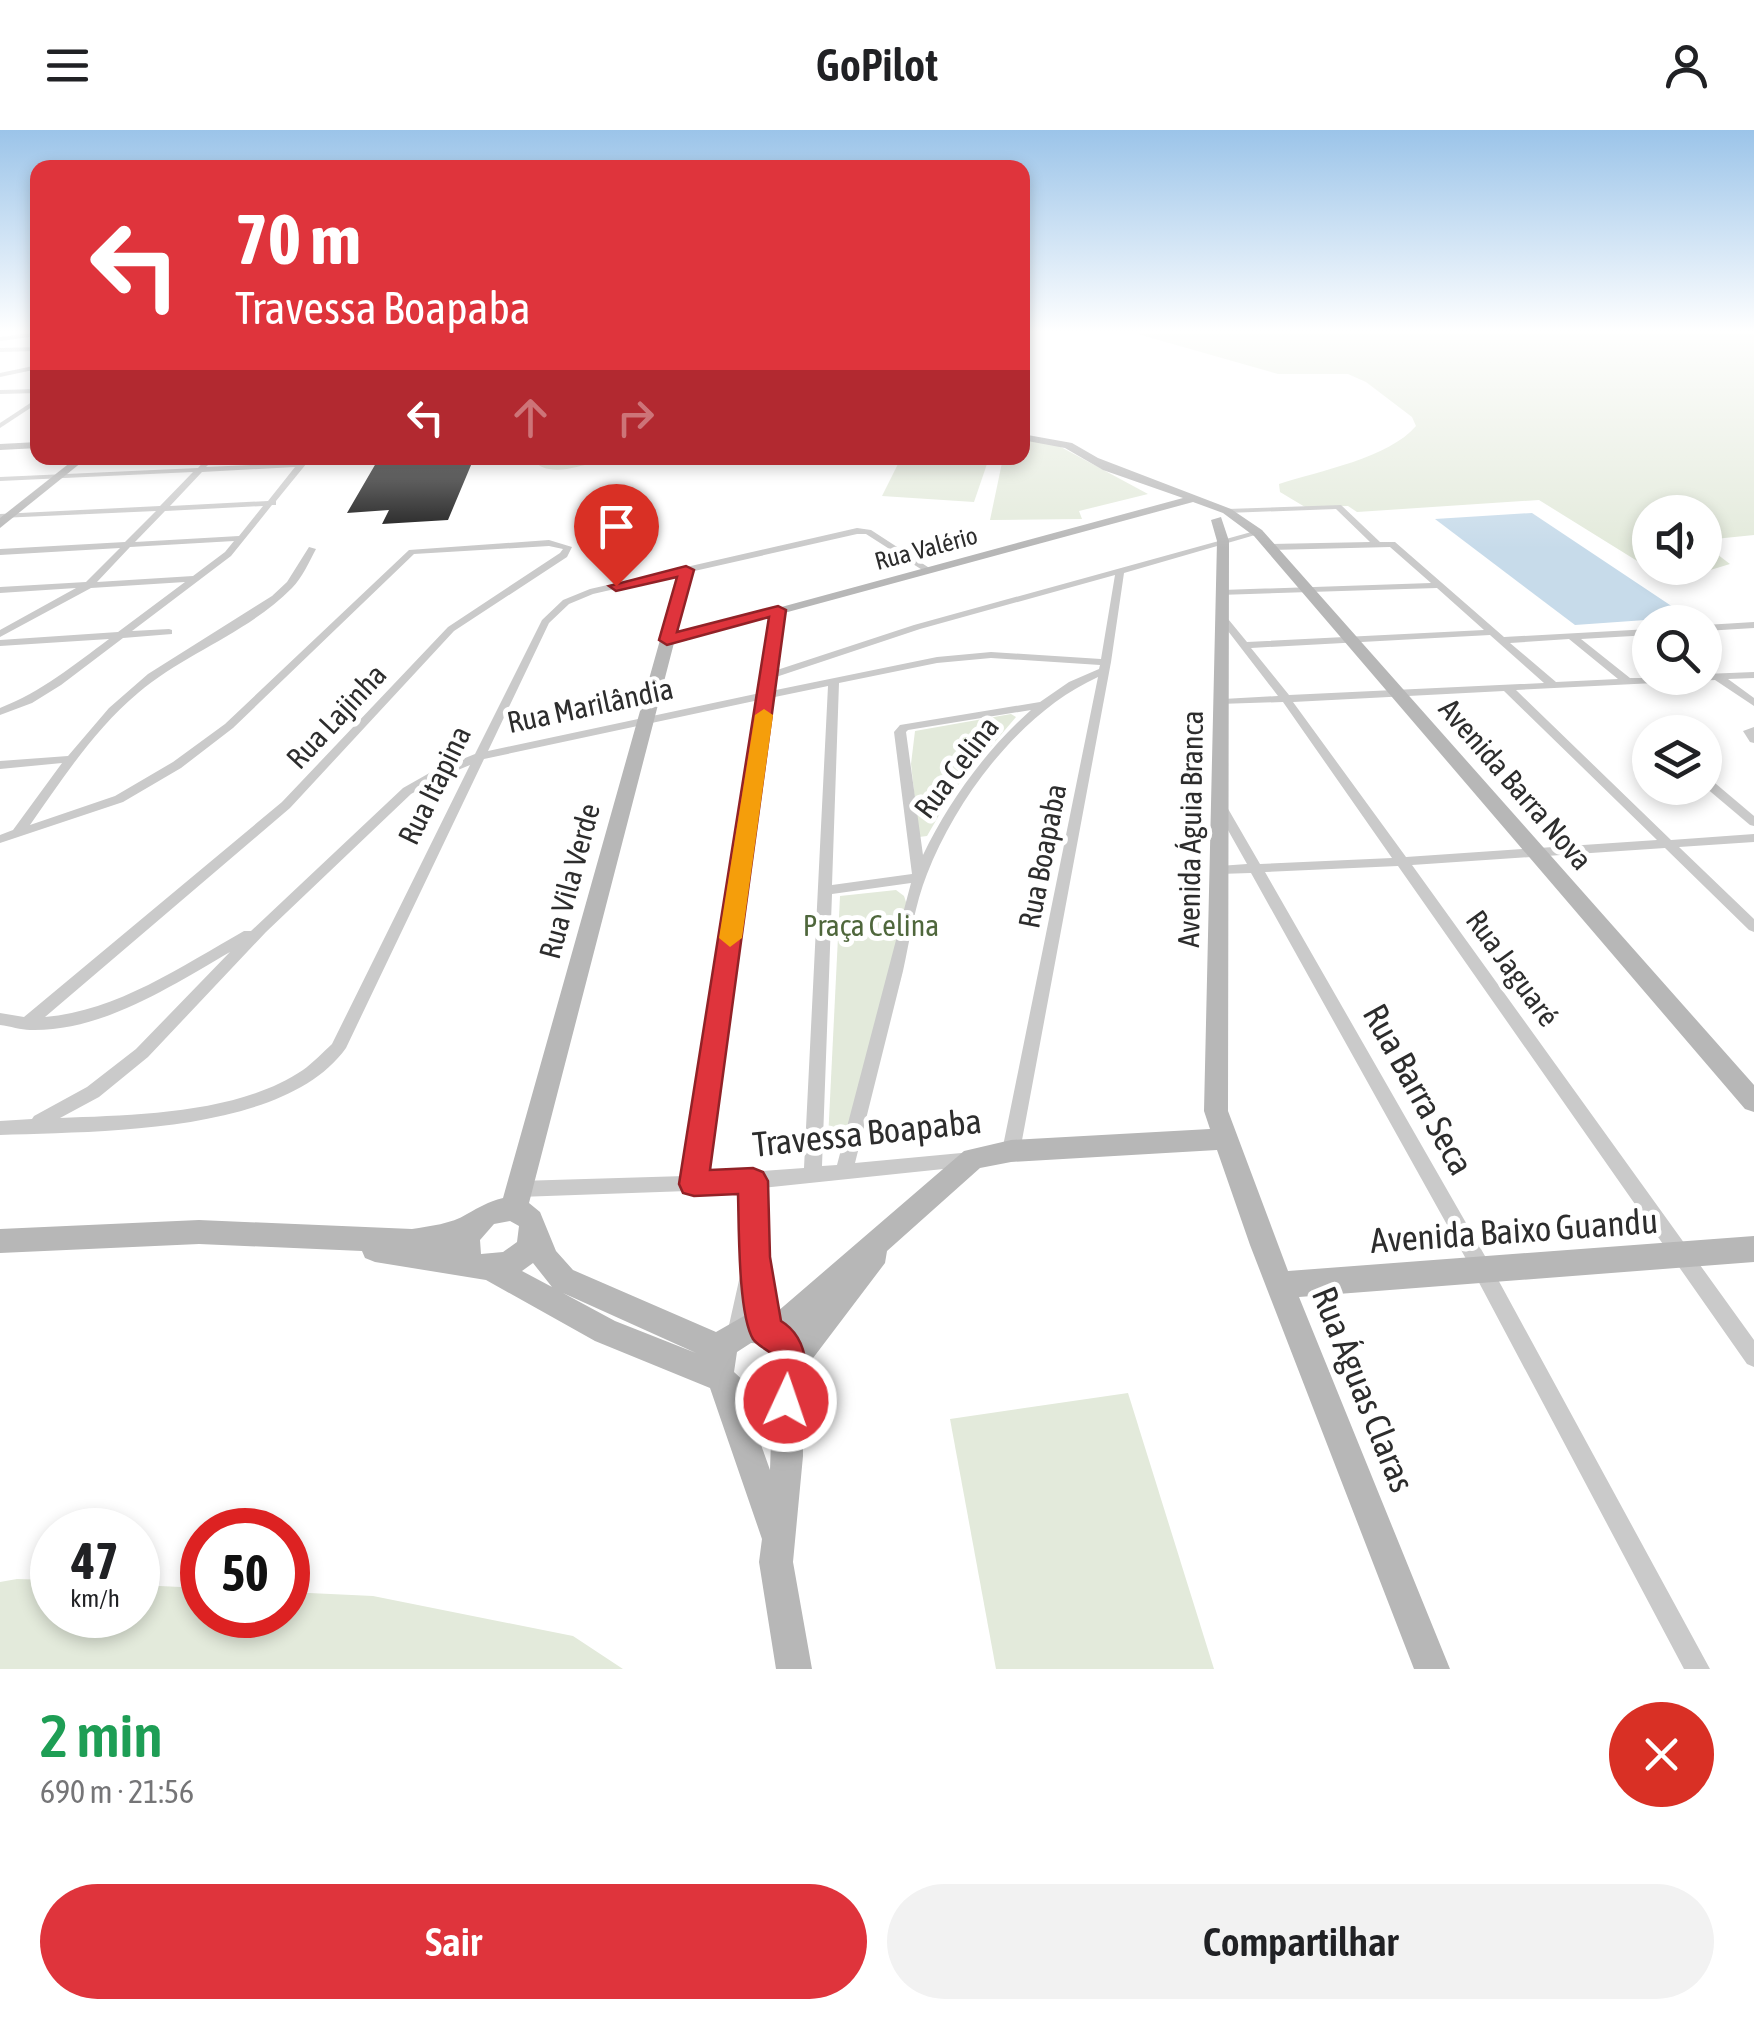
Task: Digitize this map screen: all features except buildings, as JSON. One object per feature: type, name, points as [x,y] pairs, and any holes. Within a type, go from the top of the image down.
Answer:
[{"type":"street","points":[[0,426],[30,406]]},
{"type":"street","points":[[0,418],[30,417]]},
{"type":"street","name":"Avenida Barra Nova","points":[[1030,438],[1068,445],[1096,461],[1242,520],[1258,533],[1754,1102]]},
{"type":"street","points":[[0,446],[30,445]]},
{"type":"street","points":[[3,518],[71,465]]},
{"type":"street","points":[[0,634],[89,585],[204,465]]},
{"type":"street","points":[[0,479],[257,465]]},
{"type":"street","points":[[0,712],[42,692],[196,579],[244,538],[301,465]]},
{"type":"street","name":"Rua Valério","points":[[667,640],[1189,501]]},
{"type":"street","points":[[3,518],[273,503]]},
{"type":"street","points":[[1222,515],[1338,507],[1378,544]]},
{"type":"street","name":"Avenida Águia Branca","points":[[1222,515],[1216,1111],[1224,1139]]},
{"type":"street","name":"Rua Itapina","points":[[0,1128],[216,1110],[275,1092],[326,1062],[338,1048],[545,622],[558,608],[590,592],[864,530],[930,571]]},
{"type":"street","points":[[771,675],[918,626],[1258,533]]},
{"type":"street","points":[[0,552],[244,538]]},
{"type":"street","name":"Rua Lajinha","points":[[17,835],[118,799],[176,766],[228,726],[416,550],[549,543],[564,545],[568,551],[451,629],[286,805],[26,1024]]},
{"type":"street","points":[[1271,547],[1392,544],[1554,686]]},
{"type":"street","points":[[0,839],[17,835],[72,759],[125,698],[151,677],[275,598],[291,584],[312,549]]},
{"type":"street","name":"Rua Vila Verde","points":[[516,1198],[686,570]]},
{"type":"street","name":"Rua Boapaba","points":[[1011,1151],[1120,571]]},
{"type":"street","points":[[0,590],[196,579]]},
{"type":"street","points":[[1222,593],[1439,585]]},
{"type":"street","points":[[694,1184],[778,610]]},
{"type":"street","name":"Rua Jaguaré","points":[[1222,616],[1754,1357]]},
{"type":"street","points":[[1722,628],[1752,627]]},
{"type":"street","points":[[0,644],[170,632]]},
{"type":"street","points":[[1246,646],[1350,638],[1632,633]]},
{"type":"street","points":[[1572,636],[1628,682]]},
{"type":"street","name":"Rua Marilândia","points":[[25,1126],[54,1116],[115,1076],[161,1036],[261,928],[407,792],[478,757],[955,657],[1060,659],[1104,666]]},
{"type":"street","points":[[1060,659],[1076,667],[1081,678]]},
{"type":"street","name":"Rua Celina","points":[[845,1169],[919,878],[944,824],[996,754],[1040,705],[1104,666]]},
{"type":"street","points":[[1722,677],[1754,675]]},
{"type":"street","points":[[1722,680],[1754,703]]},
{"type":"street","points":[[814,1174],[834,682]]},
{"type":"street","points":[[1223,702],[1632,682]]},
{"type":"street","points":[[1508,689],[1754,928]]},
{"type":"street","points":[[827,890],[919,878],[900,732],[913,724],[1040,705]]},
{"type":"street","points":[[0,765],[72,759]]},
{"type":"street","points":[[1722,795],[1754,822]]},
{"type":"street","name":"Rua Barra Seca","points":[[1221,806],[1482,1269],[1698,1669]]},
{"type":"street","points":[[1219,870],[1754,838]]},
{"type":"street","points":[[0,1020],[48,1024],[102,1010],[261,928]]},
{"type":"street","name":"Travessa Boapaba","points":[[516,1198],[753,1181],[973,1159],[1011,1151],[1224,1139]]},
{"type":"street","name":"Rua Águas Claras","points":[[1224,1139],[1432,1669]]},
{"type":"street","points":[[747,1347],[973,1159]]},
{"type":"street","points":[[753,1181],[755,1257],[747,1347],[736,1397],[750,1400],[778,1390],[894,1228]]},
{"type":"street","points":[[0,1241],[183,1232],[424,1241],[474,1224],[516,1198],[534,1230],[544,1259],[563,1279],[747,1347]]},
{"type":"street","points":[[474,1224],[464,1248],[468,1260],[605,1331],[789,1352],[787,1456],[777,1538]]},
{"type":"street","points":[[324,1240],[484,1268],[522,1256],[534,1230]]},
{"type":"street","name":"Avenida Baixo Guandu","points":[[1280,1284],[1754,1249]]},
{"type":"street","points":[[755,1257],[747,1347],[777,1538],[778,1591],[794,1669]]},
{"type":"green space","points":[[1396,405],[1754,405],[1754,535],[1722,538],[1722,495],[1632,495],[1632,558],[1539,500],[1357,512],[1348,506],[1305,507],[1280,492],[1279,484],[1371,455],[1389,447],[1416,426],[1412,417]]},
{"type":"green space","points":[[1030,440],[1059,446],[1148,494],[1079,511],[1082,519],[990,520],[1002,465],[1030,465]]},
{"type":"green space","points":[[540,465],[585,465],[555,470]]},
{"type":"green space","points":[[898,465],[987,465],[974,502],[882,496]]},
{"type":"green space","name":"Praça Celina","points":[[1011,714],[1016,717],[953,791],[927,836],[919,837],[911,764],[915,731]]},
{"type":"green space","name":"Praça Celina","points":[[896,890],[907,905],[844,1144],[833,1152],[828,1140],[840,896]]},
{"type":"green space","points":[[1128,1393],[1214,1669],[996,1669],[950,1419]]},
{"type":"green space","points":[[30,1579],[30,1638],[160,1638],[160,1586],[180,1587],[180,1638],[310,1638],[310,1593],[373,1596],[573,1636],[623,1669],[0,1669],[0,1582]]},
{"type":"water","points":[[1532,513],[1632,580],[1632,585],[1640,585],[1670,605],[1632,605],[1632,621],[1575,625],[1435,519]]},
{"type":"slow traffic","points":[[730,938],[764,715]]},
{"type":"route","points":[[616,586],[686,570],[667,640],[778,610],[694,1184],[753,1181],[755,1257],[766,1330],[783,1341],[789,1352],[786,1401]]}]
